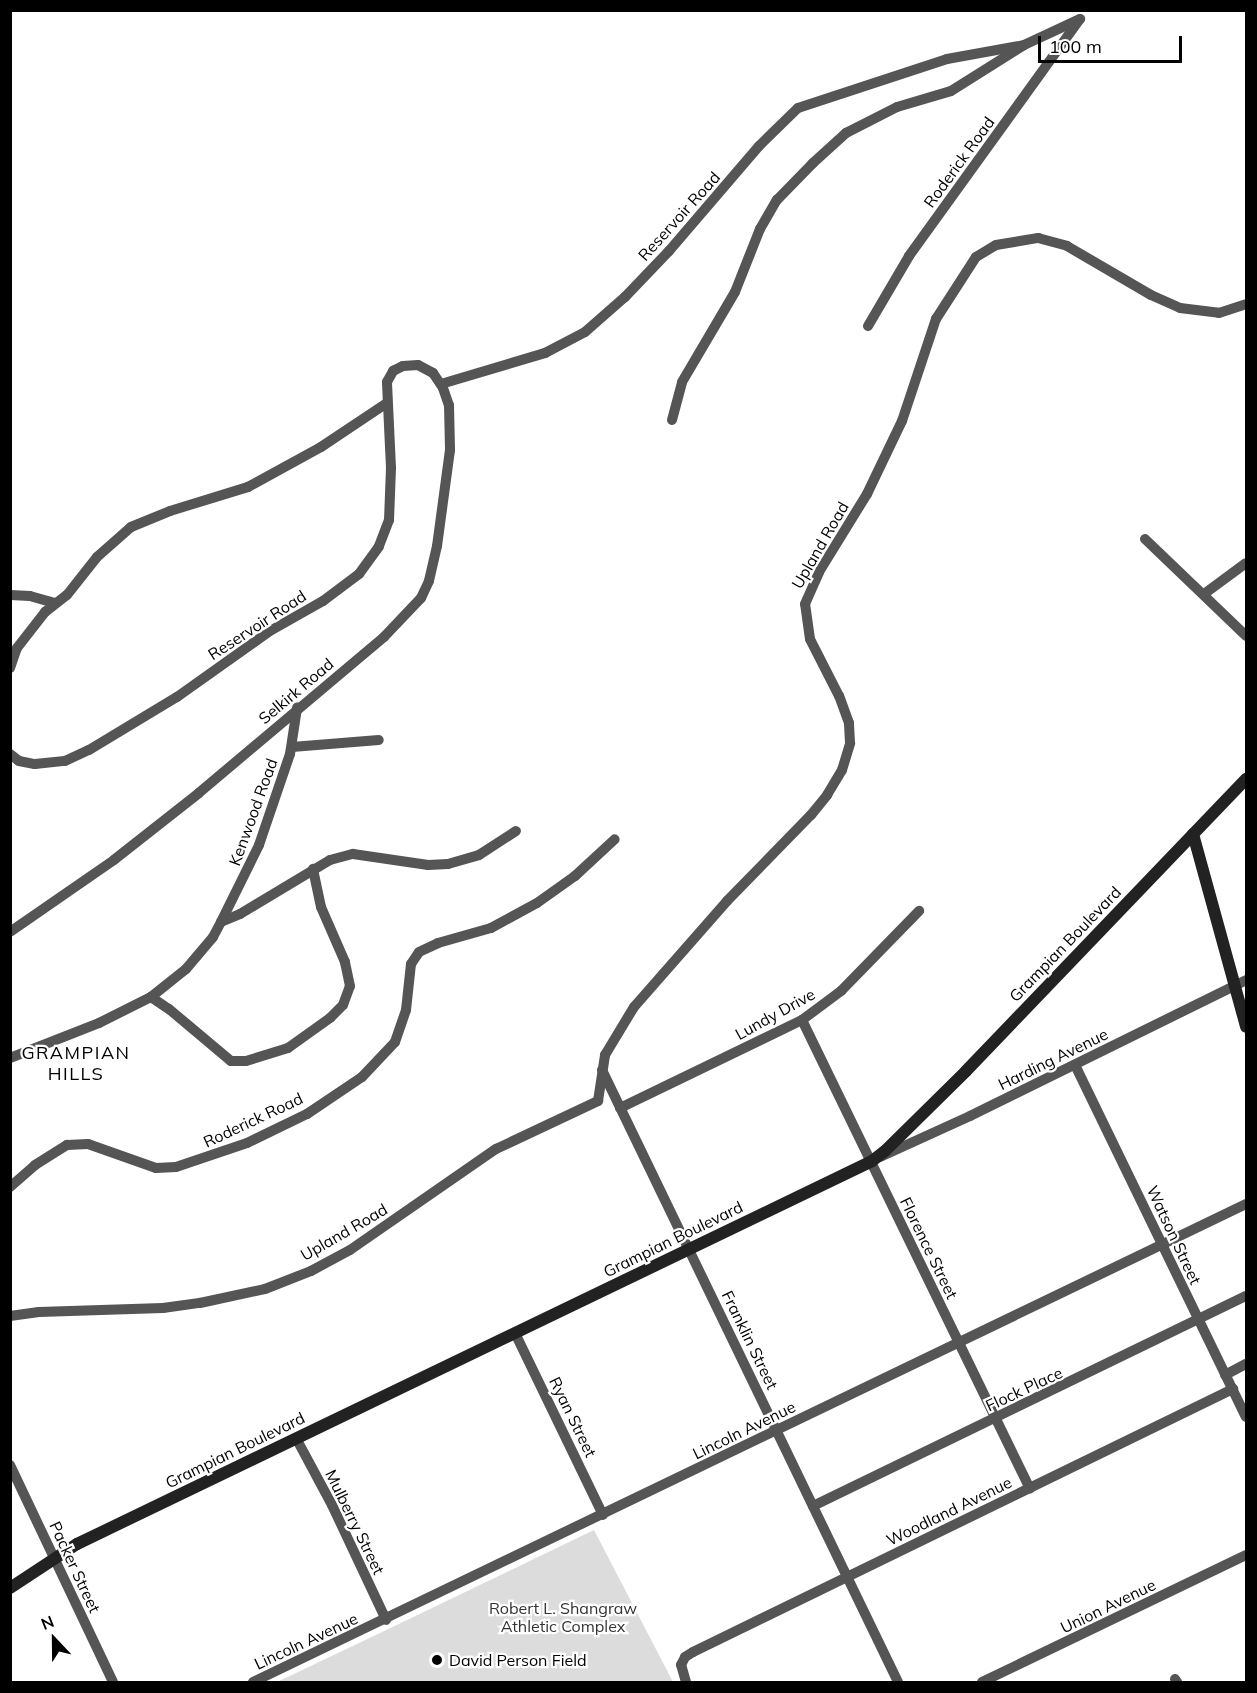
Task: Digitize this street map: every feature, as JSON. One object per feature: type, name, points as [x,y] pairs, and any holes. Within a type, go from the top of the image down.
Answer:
[{"type":"street","name":"Roderick Road","points":[[868,326],[909,256],[1080,19],[1024,45]]},
{"type":"street","name":"Reservoir Road","points":[[10,754],[19,761],[35,764],[65,761],[89,750],[177,697],[270,631],[323,601],[359,574],[379,546],[389,520],[392,468],[387,403],[390,374],[412,364],[427,369],[441,384],[545,354],[585,332],[625,297],[669,251],[759,146],[798,108],[947,59],[1024,45]]},
{"type":"street","points":[[672,420],[682,382],[735,292],[760,229],[777,200],[846,133],[897,107],[951,91],[1024,45]]},
{"type":"street","name":"Upland Road","points":[[10,1316],[48,1311],[115,1311],[200,1303],[254,1292],[311,1271],[386,1227],[496,1149],[598,1101],[602,1070],[612,1040],[634,1007],[727,901],[811,815],[827,795],[842,770],[850,743],[849,723],[839,696],[810,639],[805,604],[819,572],[867,494],[902,421],[930,332],[969,265],[996,245],[1038,238],[1067,246],[1143,290],[1180,308],[1219,313],[1246,304]]},
{"type":"street","name":"Selkirk Road","points":[[10,932],[114,860],[199,793],[297,708],[384,637],[410,611],[426,588],[446,499],[450,416],[441,384]]},
{"type":"street","points":[[10,668],[17,648],[54,603],[67,595],[98,557],[131,527],[170,511],[248,488],[321,447],[387,403]]},
{"type":"street","points":[[1145,539],[1246,636]]},
{"type":"street","points":[[1204,594],[1246,563]]},
{"type":"street","points":[[10,595],[30,596],[54,603]]},
{"type":"street","name":"Kenwood Road","points":[[10,1058],[109,1019],[151,997],[186,969],[213,937],[260,845],[292,747],[297,708]]},
{"type":"street","points":[[292,747],[379,740]]},
{"type":"street","name":"Grampian Boulevard","points":[[10,1588],[53,1558],[296,1438],[872,1161],[959,1078],[1246,779]]},
{"type":"street","points":[[221,922],[249,909],[330,860],[353,854],[428,865],[448,864],[479,855],[516,831]]},
{"type":"street","points":[[1194,834],[1246,1027]]},
{"type":"street","name":"Roderick Road","points":[[10,1187],[35,1165],[67,1145],[88,1144],[156,1168],[176,1167],[247,1143],[307,1114],[362,1077],[395,1042],[406,1010],[411,964],[419,952],[491,928],[528,909],[567,883],[615,839]]},
{"type":"street","points":[[151,997],[169,1009],[231,1061],[246,1061],[274,1054],[288,1048],[321,1025],[343,1005],[349,994],[350,977],[321,908],[313,869]]},
{"type":"street","name":"Lundy Drive","points":[[620,1108],[802,1020],[842,991],[919,910]]},
{"type":"street","name":"Harding Avenue","points":[[872,1161],[1075,1065],[1246,980]]},
{"type":"street","name":"Florence Street","points":[[802,1020],[1030,1489]]},
{"type":"street","name":"Watson Street","points":[[1075,1065],[1246,1418]]},
{"type":"street","points":[[602,1070],[620,1108]]},
{"type":"street","name":"Franklin Street","points":[[620,1108],[898,1683]]},
{"type":"street","name":"Lincoln Avenue","points":[[253,1683],[1246,1204]]},
{"type":"street","name":"Flock Place","points":[[813,1506],[997,1419],[1246,1296]]},
{"type":"street","name":"Ryan Street","points":[[515,1334],[603,1515]]},
{"type":"street","points":[[1226,1374],[1246,1364]]},
{"type":"street","name":"Woodland Avenue","points":[[686,1683],[681,1662],[693,1652],[1233,1389]]},
{"type":"street","name":"Mulberry Street","points":[[296,1438],[332,1505],[386,1620]]},
{"type":"street","name":"Packer Street","points":[[10,1465],[113,1683]]},
{"type":"street","name":"Union Avenue","points":[[982,1683],[1246,1555]]},
{"type":"green space","name":"Robert L. Shangraw Athletic Complex","points":[[594,1530],[673,1682],[277,1682],[380,1633]]},
{"type":"place","name":"David Person Field","points":[[437,1660]]},
{"type":"district","name":"GRAMPIAN HILLS","points":[[76,1064]]}]
